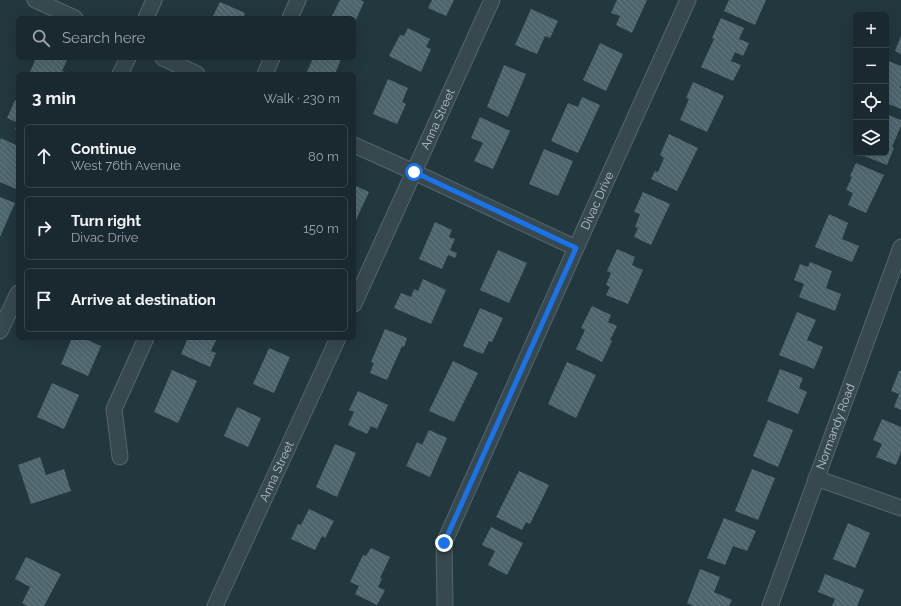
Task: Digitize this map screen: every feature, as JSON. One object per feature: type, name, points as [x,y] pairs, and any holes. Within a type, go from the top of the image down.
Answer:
[{"type":"street","points":[[35,0],[71,16]]},
{"type":"street","points":[[147,16],[154,0]]},
{"type":"street","points":[[291,16],[298,0]]},
{"type":"street","name":"Anna Street","points":[[356,300],[492,0]]},
{"type":"street","name":"Divac Drive","points":[[446,605],[444,543],[688,0]]},
{"type":"street","points":[[121,72],[127,60]]},
{"type":"street","points":[[167,60],[193,72]]},
{"type":"street","points":[[266,72],[271,60]]},
{"type":"street","points":[[356,146],[576,248]]},
{"type":"street","name":"Normandy Road","points":[[770,606],[901,247]]},
{"type":"street","points":[[0,331],[16,297]]},
{"type":"street","points":[[120,457],[114,409],[145,340]]},
{"type":"street","name":"Anna Street","points":[[215,606],[337,340]]},
{"type":"street","points":[[816,478],[901,508]]},
{"type":"building","points":[[340,0],[360,0],[364,2],[356,20],[356,16],[332,16]]},
{"type":"building","points":[[432,0],[454,0],[446,16],[428,8]]},
{"type":"building","points":[[617,0],[647,0],[632,33],[616,25],[620,16],[611,13]]},
{"type":"building","points":[[729,0],[766,0],[755,25],[724,11]]},
{"type":"building","points":[[220,2],[245,13],[244,16],[213,16]]},
{"type":"building","points":[[531,9],[558,21],[550,38],[545,36],[537,54],[515,45]]},
{"type":"building","points":[[721,18],[744,28],[739,39],[749,43],[743,56],[735,52],[731,61],[741,65],[733,81],[701,67],[714,39],[712,38]]},
{"type":"building","points":[[408,28],[430,39],[426,47],[431,49],[421,72],[389,56],[400,35],[404,36]]},
{"type":"building","points":[[901,36],[901,54],[895,51]]},
{"type":"building","points":[[600,43],[623,54],[606,91],[583,80]]},
{"type":"building","points":[[35,60],[67,60],[62,71],[64,72],[30,72]]},
{"type":"building","points":[[312,60],[341,60],[336,72],[307,72]]},
{"type":"building","points":[[889,61],[901,66],[901,109],[889,104]]},
{"type":"building","points":[[504,65],[526,74],[508,117],[487,107]]},
{"type":"building","points":[[388,79],[408,88],[402,102],[406,104],[397,124],[373,114]]},
{"type":"building","points":[[693,82],[724,96],[707,132],[680,120],[689,99],[686,98]]},
{"type":"building","points":[[582,97],[600,105],[578,153],[551,141],[568,103],[578,107]]},
{"type":"building","points":[[15,100],[16,100],[16,122],[7,118]]},
{"type":"building","points":[[889,115],[901,120],[901,126],[892,147],[894,148],[887,165],[864,156],[889,156]]},
{"type":"building","points":[[480,117],[510,131],[493,169],[474,161],[483,143],[471,138]]},
{"type":"building","points":[[669,134],[698,148],[677,191],[651,179],[655,171],[658,172],[664,158],[660,155]]},
{"type":"building","points":[[1,138],[16,145],[16,189],[0,182]]},
{"type":"building","points":[[544,149],[573,161],[558,196],[529,184]]},
{"type":"building","points":[[856,163],[884,175],[866,213],[848,205],[853,193],[846,190]]},
{"type":"building","points":[[356,186],[369,192],[356,220]]},
{"type":"building","points":[[643,192],[670,204],[651,245],[634,237],[638,228],[635,227],[640,214],[634,212]]},
{"type":"building","points":[[0,197],[15,203],[0,237]]},
{"type":"building","points":[[829,214],[848,223],[842,239],[859,246],[852,262],[815,247]]},
{"type":"building","points":[[435,222],[452,230],[449,237],[455,239],[450,250],[457,253],[455,258],[448,255],[442,269],[419,259]]},
{"type":"building","points":[[617,249],[635,257],[632,265],[643,270],[628,304],[606,295],[610,287],[606,285],[611,273],[607,271]]},
{"type":"building","points":[[498,250],[527,263],[509,303],[480,290]]},
{"type":"building","points":[[810,262],[832,271],[826,288],[841,294],[835,311],[799,297],[804,284],[794,280],[800,264],[808,267]]},
{"type":"building","points":[[423,279],[446,290],[431,324],[394,308],[401,293],[411,297],[414,289],[418,291]]},
{"type":"building","points":[[592,306],[611,315],[608,322],[617,326],[602,362],[576,349],[585,330],[581,328]]},
{"type":"building","points":[[480,308],[503,318],[492,342],[489,341],[483,354],[463,346]]},
{"type":"building","points":[[797,312],[816,320],[807,340],[823,347],[814,369],[779,355]]},
{"type":"building","points":[[385,329],[407,338],[387,380],[370,373],[374,363],[371,362]]},
{"type":"building","points":[[71,340],[88,340],[101,346],[88,376],[61,364]]},
{"type":"building","points":[[187,340],[216,340],[211,351],[216,353],[210,367],[181,354]]},
{"type":"building","points":[[269,348],[290,357],[274,393],[253,384]]},
{"type":"building","points":[[453,361],[478,373],[454,422],[429,411]]},
{"type":"building","points":[[567,362],[596,375],[576,418],[548,404]]},
{"type":"building","points":[[780,369],[803,378],[799,388],[807,392],[798,414],[767,401]]},
{"type":"building","points":[[172,370],[197,381],[178,423],[154,412]]},
{"type":"building","points":[[899,371],[901,371],[901,410],[894,407],[899,394],[891,391]]},
{"type":"building","points":[[52,383],[79,395],[64,429],[37,417]]},
{"type":"building","points":[[358,391],[388,405],[377,429],[371,426],[367,434],[348,425],[354,412],[349,410]]},
{"type":"building","points":[[237,407],[261,418],[248,447],[224,436]]},
{"type":"building","points":[[882,419],[901,427],[901,452],[896,465],[876,457],[882,444],[873,440]]},
{"type":"building","points":[[768,420],[793,430],[778,467],[753,456]]},
{"type":"building","points":[[429,430],[447,438],[430,477],[406,466],[417,442],[422,445]]},
{"type":"building","points":[[335,444],[356,453],[337,497],[316,487]]},
{"type":"building","points":[[40,457],[46,475],[64,469],[71,491],[31,504],[18,465]]},
{"type":"building","points":[[752,469],[775,478],[758,520],[735,511]]},
{"type":"building","points":[[519,471],[549,485],[530,524],[526,522],[522,530],[496,517]]},
{"type":"building","points":[[309,509],[334,521],[325,538],[322,536],[315,550],[291,539],[298,524],[301,525]]},
{"type":"building","points":[[724,518],[756,531],[747,551],[733,546],[725,565],[707,558]]},
{"type":"building","points":[[848,523],[870,533],[855,568],[833,559]]},
{"type":"building","points":[[491,527],[523,543],[507,575],[488,565],[495,551],[482,545]]},
{"type":"building","points":[[371,548],[390,557],[380,578],[382,579],[378,587],[385,590],[377,605],[355,594],[359,586],[350,582],[363,555],[366,556]]},
{"type":"building","points":[[26,557],[61,574],[44,606],[27,606],[22,603],[30,587],[15,579]]},
{"type":"building","points":[[700,569],[720,577],[714,592],[732,600],[729,606],[693,606],[687,603]]},
{"type":"building","points":[[825,574],[864,590],[857,606],[832,606],[835,599],[818,592]]},
{"type":"route","points":[[414,172],[576,248],[444,543]]}]
